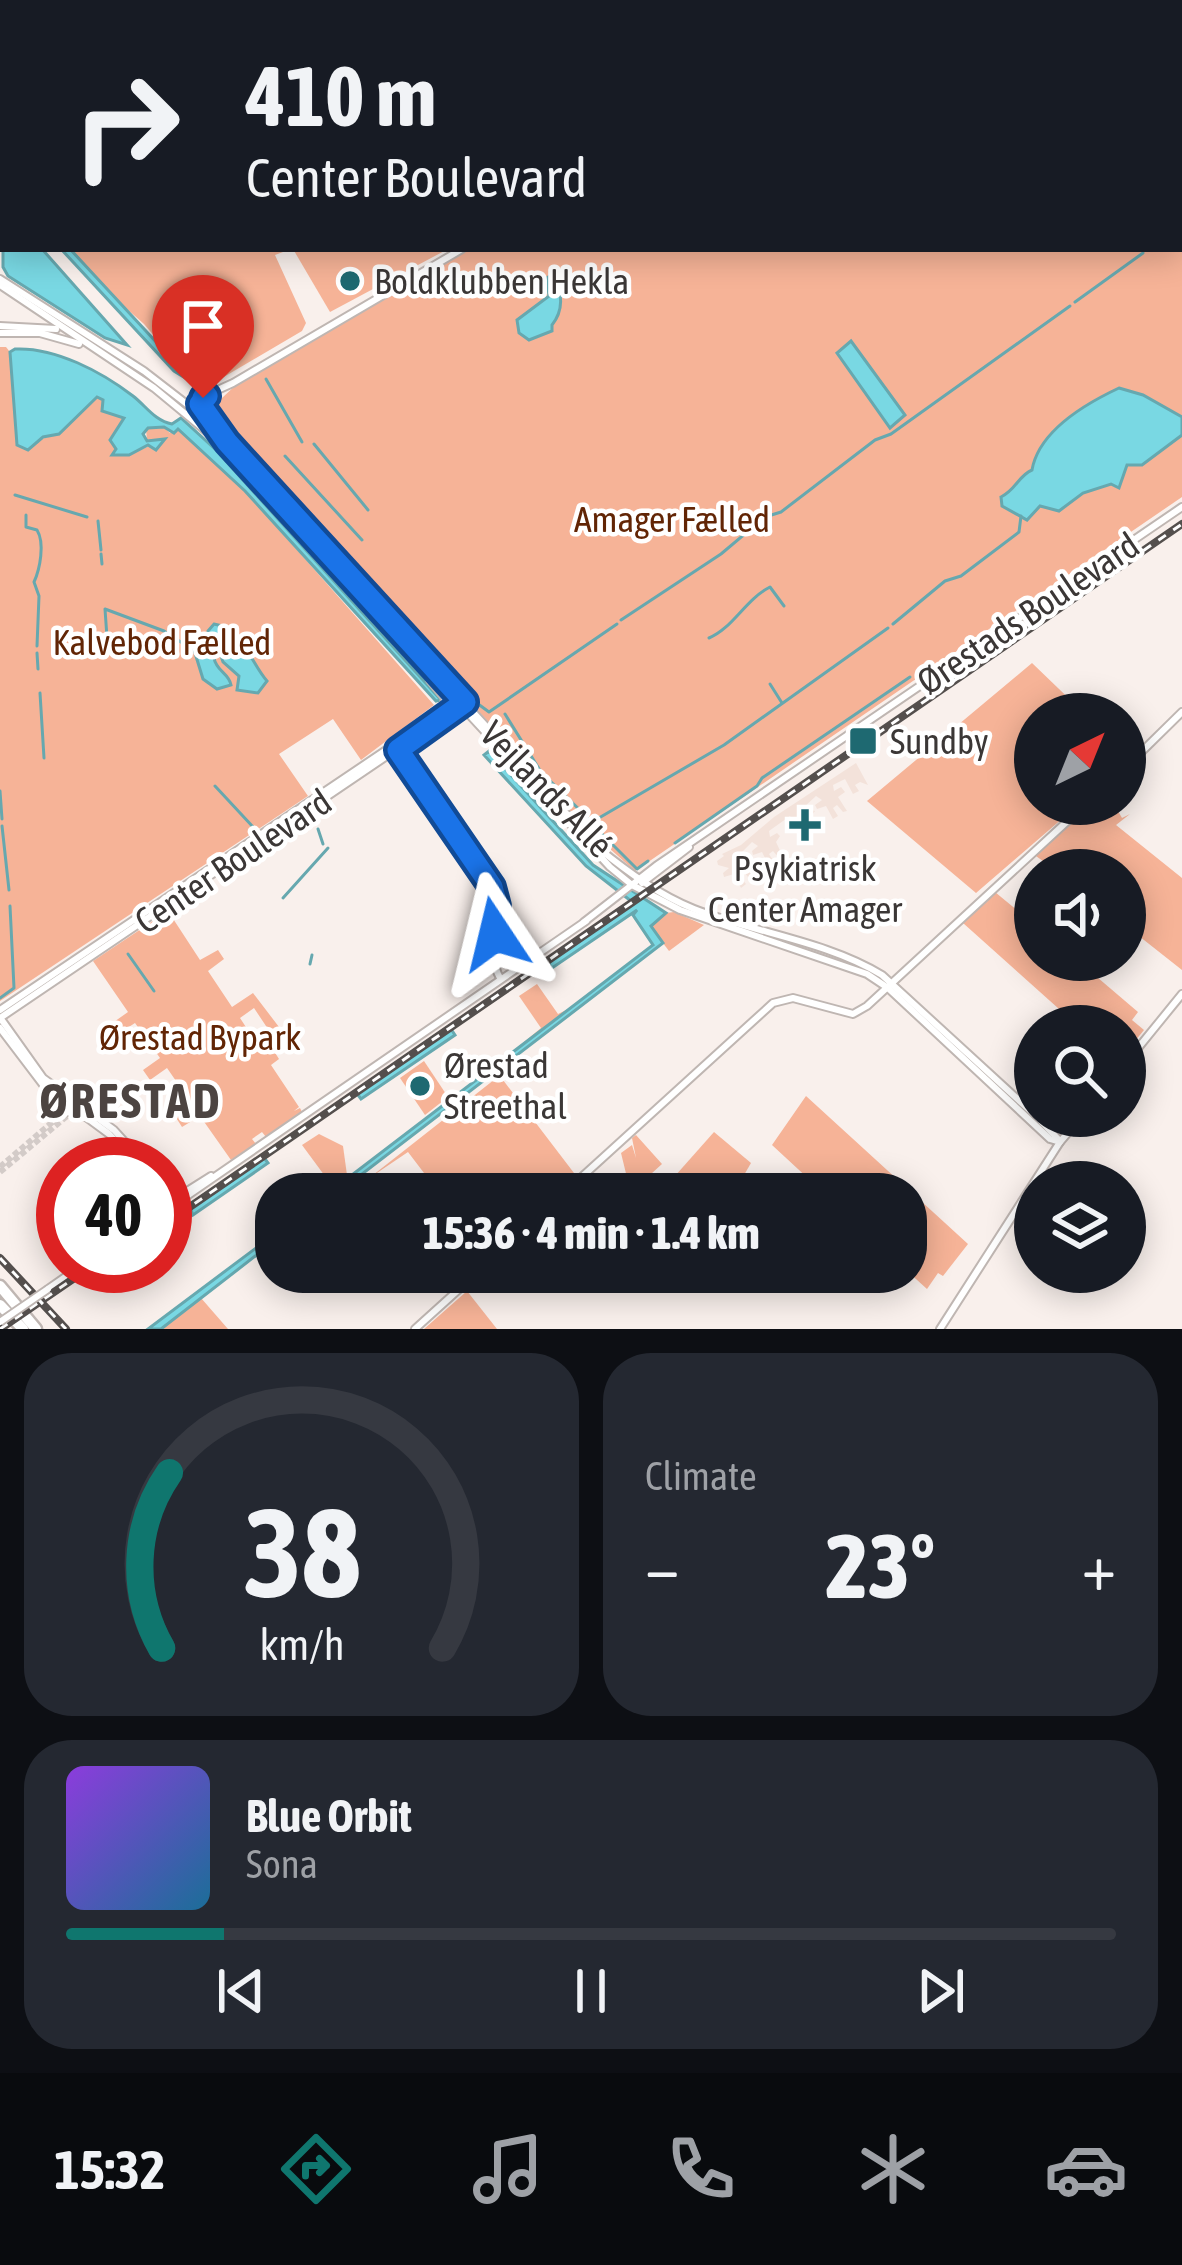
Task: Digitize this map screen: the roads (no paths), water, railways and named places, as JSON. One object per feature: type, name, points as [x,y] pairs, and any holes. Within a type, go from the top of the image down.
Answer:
[{"type":"highway","points":[[0,1291],[34,1329]]},
{"type":"highway","points":[[0,1314],[20,1329]]},
{"type":"street","points":[[185,406],[456,252]]},
{"type":"street","name":"Vejlands Allé","points":[[0,282],[65,331],[185,406],[411,653],[635,885],[695,910],[854,961],[891,985],[1014,1095]]},
{"type":"street","name":"Vejlands Allé","points":[[0,282],[129,361],[227,442],[605,863],[635,885],[704,920],[857,969],[891,985],[1050,1139],[1060,1142]]},
{"type":"street","points":[[0,329],[29,325],[65,331],[129,361]]},
{"type":"street","points":[[0,329],[40,333],[89,347]]},
{"type":"street","points":[[207,396],[200,407],[227,442]]},
{"type":"street","name":"Ørestads Boulevard","points":[[192,1190],[1182,507]]},
{"type":"street","name":"Vejlands Allé","points":[[411,653],[444,696],[441,714]]},
{"type":"street","name":"Center Boulevard","points":[[396,747],[461,703]]},
{"type":"street","name":"Center Boulevard","points":[[0,1016],[461,703]]},
{"type":"street","points":[[1146,747],[1182,712]]},
{"type":"street","points":[[396,747],[492,887],[497,906],[493,962],[500,978]]},
{"type":"street","points":[[585,1173],[768,1006],[786,998],[853,1014],[891,985],[1063,825]]},
{"type":"street","points":[[1146,1038],[1182,994]]},
{"type":"street","points":[[0,1016],[69,1111]]},
{"type":"street","points":[[0,1028],[28,1070],[69,1111],[114,1130],[120,1137]]},
{"type":"street","name":"Vejlands Allé","points":[[1056,1137],[1060,1142]]},
{"type":"street","points":[[940,1329],[1064,1137]]},
{"type":"street","points":[[0,1314],[38,1293]]},
{"type":"street","points":[[415,1329],[455,1293]]},
{"type":"water","points":[[3,252],[45,252],[127,345],[105,338],[8,276]]},
{"type":"water","points":[[64,252],[73,252],[195,384],[174,371]]},
{"type":"water","points":[[551,275],[559,289],[559,314],[552,331],[529,340],[519,333],[517,320],[549,296],[547,278]]},
{"type":"water","points":[[851,341],[905,415],[890,428],[837,353]]},
{"type":"water","points":[[10,352],[46,352],[77,363],[121,387],[161,420],[172,424],[181,418],[216,450],[441,700],[436,701],[245,491],[178,429],[174,433],[164,427],[148,428],[143,434],[147,441],[165,439],[156,450],[148,445],[129,455],[112,455],[116,449],[110,440],[124,418],[102,411],[103,400],[97,397],[59,434],[43,437],[28,450],[17,445]]},
{"type":"water","points":[[1119,388],[1143,395],[1182,417],[1182,435],[1142,465],[1127,465],[1119,488],[1111,484],[1083,493],[1059,511],[1040,506],[1027,520],[1002,506],[1001,497],[1032,470],[1054,430]]},
{"type":"water","points":[[214,624],[239,639],[267,681],[258,693],[237,690],[239,676],[223,662],[219,650],[215,662],[231,685],[217,689],[203,679],[195,653],[209,647],[208,631]]},
{"type":"water","points":[[489,751],[593,865],[666,913],[651,926],[663,943],[363,1173],[354,1173],[653,945],[633,915],[637,910],[552,968],[546,960],[631,901],[586,866],[484,755]]},
{"type":"water","points":[[449,1026],[455,1035],[361,1099],[355,1091]]},
{"type":"water","points":[[262,1155],[268,1163],[193,1215],[192,1203]]},
{"type":"water","points":[[255,1249],[255,1256],[161,1329],[148,1329]]},
{"type":"waterway","points":[[1075,302],[1143,253]]},
{"type":"waterway","points":[[621,620],[1070,306]]},
{"type":"waterway","points":[[266,379],[302,442]]},
{"type":"waterway","points":[[212,407],[212,414],[463,688]]},
{"type":"waterway","points":[[314,444],[368,510]]},
{"type":"waterway","points":[[285,456],[362,540]]},
{"type":"waterway","points":[[15,495],[87,517]]},
{"type":"waterway","points":[[26,515],[26,527],[37,530],[41,542],[34,582],[39,596],[37,646]]},
{"type":"waterway","points":[[893,624],[945,581],[961,576],[1019,532],[1021,516]]},
{"type":"waterway","points":[[98,521],[101,550]]},
{"type":"waterway","points":[[101,554],[102,564]]},
{"type":"waterway","points":[[709,638],[770,587],[784,606]]},
{"type":"waterway","points":[[108,652],[105,609],[164,631],[196,652]]},
{"type":"waterway","points":[[474,701],[489,712],[617,624]]},
{"type":"waterway","points":[[505,714],[541,772],[592,822],[724,745],[888,628]]},
{"type":"waterway","points":[[37,653],[38,669]]},
{"type":"waterway","points":[[675,843],[910,677]]},
{"type":"waterway","points":[[770,684],[782,703]]},
{"type":"waterway","points":[[40,693],[44,758]]},
{"type":"waterway","points":[[215,786],[254,828]]},
{"type":"waterway","points":[[0,791],[2,819]]},
{"type":"waterway","points":[[593,825],[637,869],[648,861]]},
{"type":"waterway","points":[[2,826],[9,890]]},
{"type":"waterway","points":[[318,829],[323,844]]},
{"type":"waterway","points":[[283,898],[328,848]]},
{"type":"waterway","points":[[0,998],[14,988],[10,906]]},
{"type":"waterway","points":[[128,954],[154,991]]},
{"type":"waterway","points":[[310,964],[312,955]]},
{"type":"tunnel","points":[[0,1167],[63,1113]]},
{"type":"tunnel","points":[[0,1172],[67,1116]]},
{"type":"railway","points":[[192,1205],[1182,524]]},
{"type":"railway","points":[[0,1258],[66,1329]]},
{"type":"railway","points":[[0,1329],[53,1293]]},
{"type":"place","name":"Boldklubben Hekla","points":[[350,281]]},
{"type":"place","name":"Sundby","points":[[863,741]]},
{"type":"place","name":"Psykiatrisk Center Amager","points":[[805,825]]},
{"type":"place","name":"Ørestad Streethal","points":[[420,1086]]},
{"type":"district","name":"ØRESTAD","points":[[131,1100]]},
{"type":"park label","name":"Amager Fælled","points":[[672,519]]},
{"type":"park label","name":"Kalvebod Fælled","points":[[162,642]]},
{"type":"park label","name":"Ørestad Bypark","points":[[200,1037]]}]
